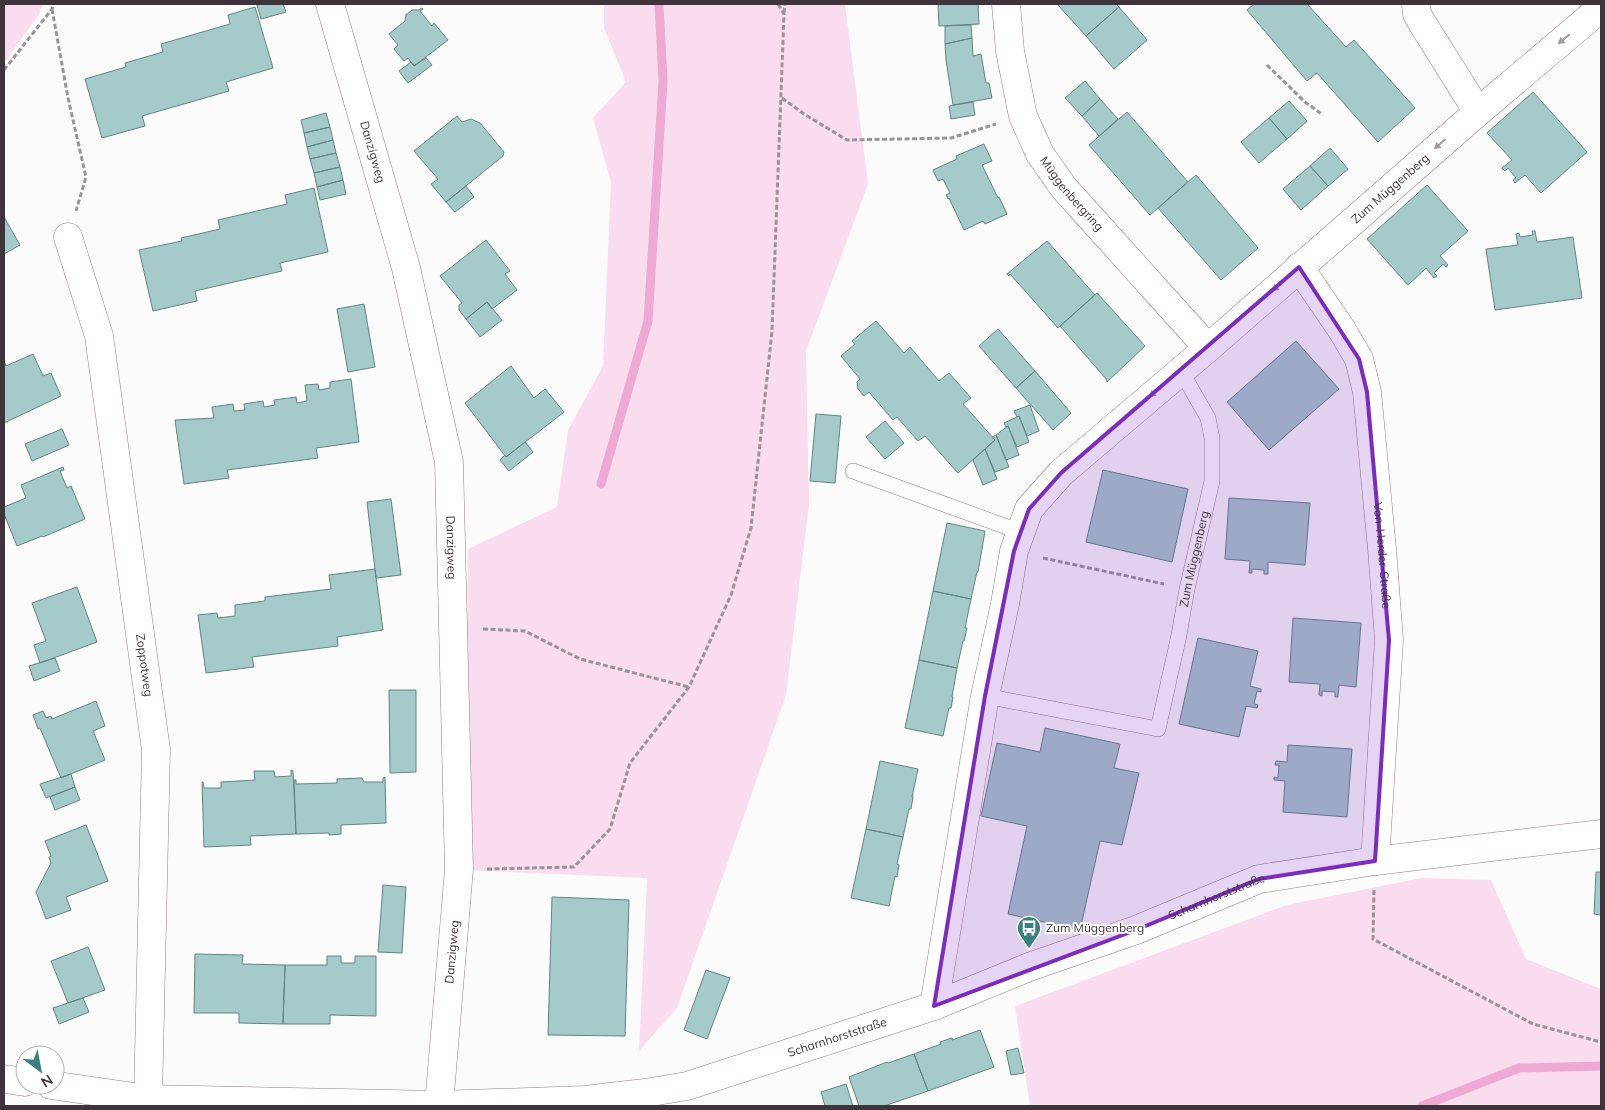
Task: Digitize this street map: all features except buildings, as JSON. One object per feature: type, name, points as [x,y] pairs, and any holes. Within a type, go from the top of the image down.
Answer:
[{"type":"street","name":"Danzigweg","points":[[330,4],[406,268],[449,462],[459,870],[439,1105]]},
{"type":"street","name":"Müggenbergring","points":[[1006,4],[1010,51],[1023,116],[1040,154],[1064,188],[1208,348]]},
{"type":"street","points":[[1416,4],[1417,14],[1478,112]]},
{"type":"street","name":"Zum Müggenberg","points":[[934,1006],[985,696],[1018,542],[1029,509],[1061,473],[1601,8]]},
{"type":"street","name":"Zoppotweg","points":[[68,237],[98,336],[156,750],[148,1099]]},
{"type":"street","name":"Von-Herder-Straße","points":[[1299,267],[1342,330],[1359,359],[1367,392],[1389,640],[1375,862]]},
{"type":"street","name":"Scharnhorststraße","points":[[65,1089],[99,1099],[439,1105],[585,1100],[687,1086],[934,1006],[1030,967],[1136,930],[1259,879],[1375,862],[1601,834]]},
{"type":"lane","name":"Zum Müggenberg","points":[[985,696],[1158,729],[1212,481],[1212,438],[1208,418],[1180,370]]},
{"type":"lane","points":[[853,471],[1018,542]]},
{"type":"path","points":[[4,70],[54,4]]},
{"type":"path","points":[[778,4],[784,14]]},
{"type":"path","points":[[459,870],[574,867],[610,828],[630,763],[689,687],[731,595],[751,528],[772,331],[785,4]]},
{"type":"path","points":[[52,9],[68,98],[86,177],[68,237]]},
{"type":"path","points":[[1267,65],[1305,102],[1323,116]]},
{"type":"path","points":[[781,97],[804,114],[847,140],[951,138],[1023,116]]},
{"type":"path","points":[[1018,542],[1187,589]]},
{"type":"path","points":[[453,627],[525,631],[580,659],[689,687]]},
{"type":"path","points":[[1375,862],[1374,940],[1533,1024],[1601,1042]]},
{"type":"highlighted area","points":[[1299,267],[1359,359],[1367,392],[1389,640],[1375,861],[1259,879],[1136,930],[934,1006],[985,696],[1014,551],[1029,509],[1061,473]]},
{"type":"shaded area","points":[[4,4],[43,4],[38,16],[4,63]]},
{"type":"shaded area","points":[[604,4],[845,4],[868,184],[806,351],[809,504],[786,695],[677,1008],[639,1051],[647,878],[465,870],[468,549],[557,507],[568,430],[603,366],[611,182],[593,118],[626,82],[604,28]]},
{"type":"shaded area","points":[[1422,878],[1491,880],[1526,959],[1601,989],[1601,1106],[1030,1106],[1015,1006],[1287,905]]},
{"type":"waterway","points":[[601,484],[648,321],[663,81],[659,4]]},
{"type":"waterway","points":[[1422,1106],[1519,1068],[1601,1066]]},
{"type":"place","name":"Zum Müggenberg","points":[[1029,949]]}]
